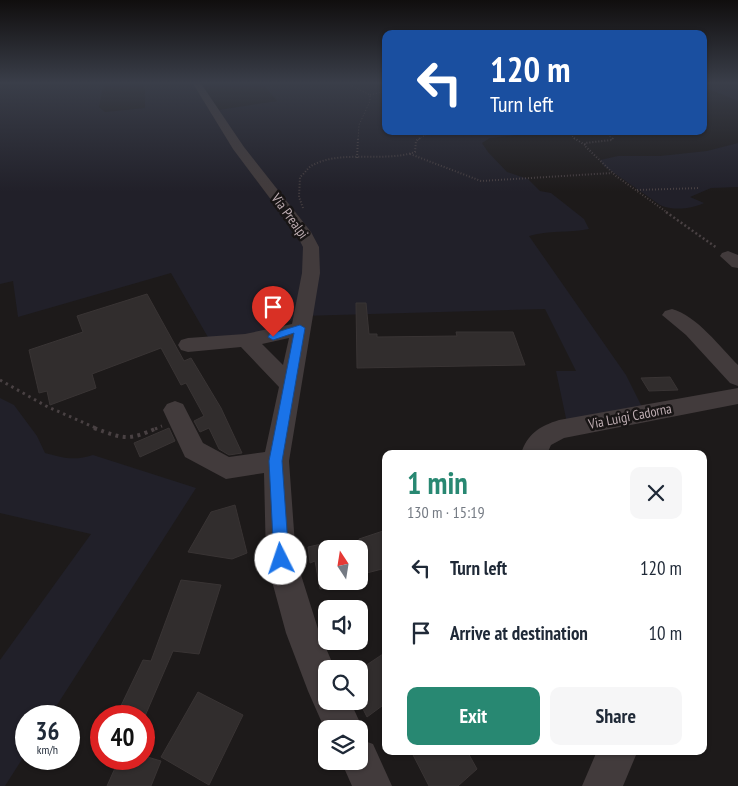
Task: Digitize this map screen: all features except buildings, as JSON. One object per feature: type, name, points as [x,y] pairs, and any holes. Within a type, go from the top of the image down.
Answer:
[{"type":"street","name":"Via Prealpi","points":[[221,119],[239,149],[295,221],[309,242],[312,254],[311,274],[276,461],[281,559],[303,633],[318,671]]},
{"type":"street","points":[[672,315],[693,331],[738,378]]},
{"type":"street","points":[[188,344],[247,341],[273,337],[300,328]]},
{"type":"street","points":[[247,341],[289,384]]},
{"type":"street","name":"Via Luigi Cadorna","points":[[535,450],[536,444],[544,435],[559,429],[738,396]]},
{"type":"street","points":[[177,414],[194,450],[226,468],[276,461]]},
{"type":"street","points":[[602,786],[616,755]]},
{"type":"street","points":[[365,770],[372,786]]},
{"type":"path","points":[[357,158],[359,125],[362,119]]},
{"type":"path","points":[[295,221],[304,217],[299,197],[300,177],[311,166],[328,161],[406,156],[416,152],[416,141],[425,135]]},
{"type":"path","points":[[572,135],[574,139],[585,145],[613,173],[733,260]]},
{"type":"path","points":[[585,145],[585,143],[612,140],[613,138],[610,135]]},
{"type":"path","points":[[410,154],[481,180],[504,181],[613,173]]},
{"type":"path","points":[[636,190],[700,188]]},
{"type":"path","points":[[0,380],[24,396],[116,437],[134,438],[177,414]]},
{"type":"shaded area","points":[[0,119],[382,119],[382,135],[518,135],[490,138],[482,143],[507,172],[528,179],[540,191],[551,193],[584,219],[589,229],[529,236],[626,375],[644,411],[567,423],[556,371],[576,371],[545,309],[302,316],[256,336],[209,339],[171,273],[18,317],[13,281],[0,284]]},
{"type":"shaded area","points":[[738,143],[738,187],[711,188],[690,197],[704,203],[688,208],[676,209],[660,205],[604,166],[600,160],[618,156],[660,156],[707,151]]},
{"type":"shaded area","points":[[0,398],[14,405],[37,436],[45,453],[69,458],[93,455],[196,488],[57,705],[15,705],[15,770],[5,786],[0,786],[0,660],[91,534],[0,513]]},
{"type":"route","points":[[273,337],[300,328],[276,461],[281,559]]}]
